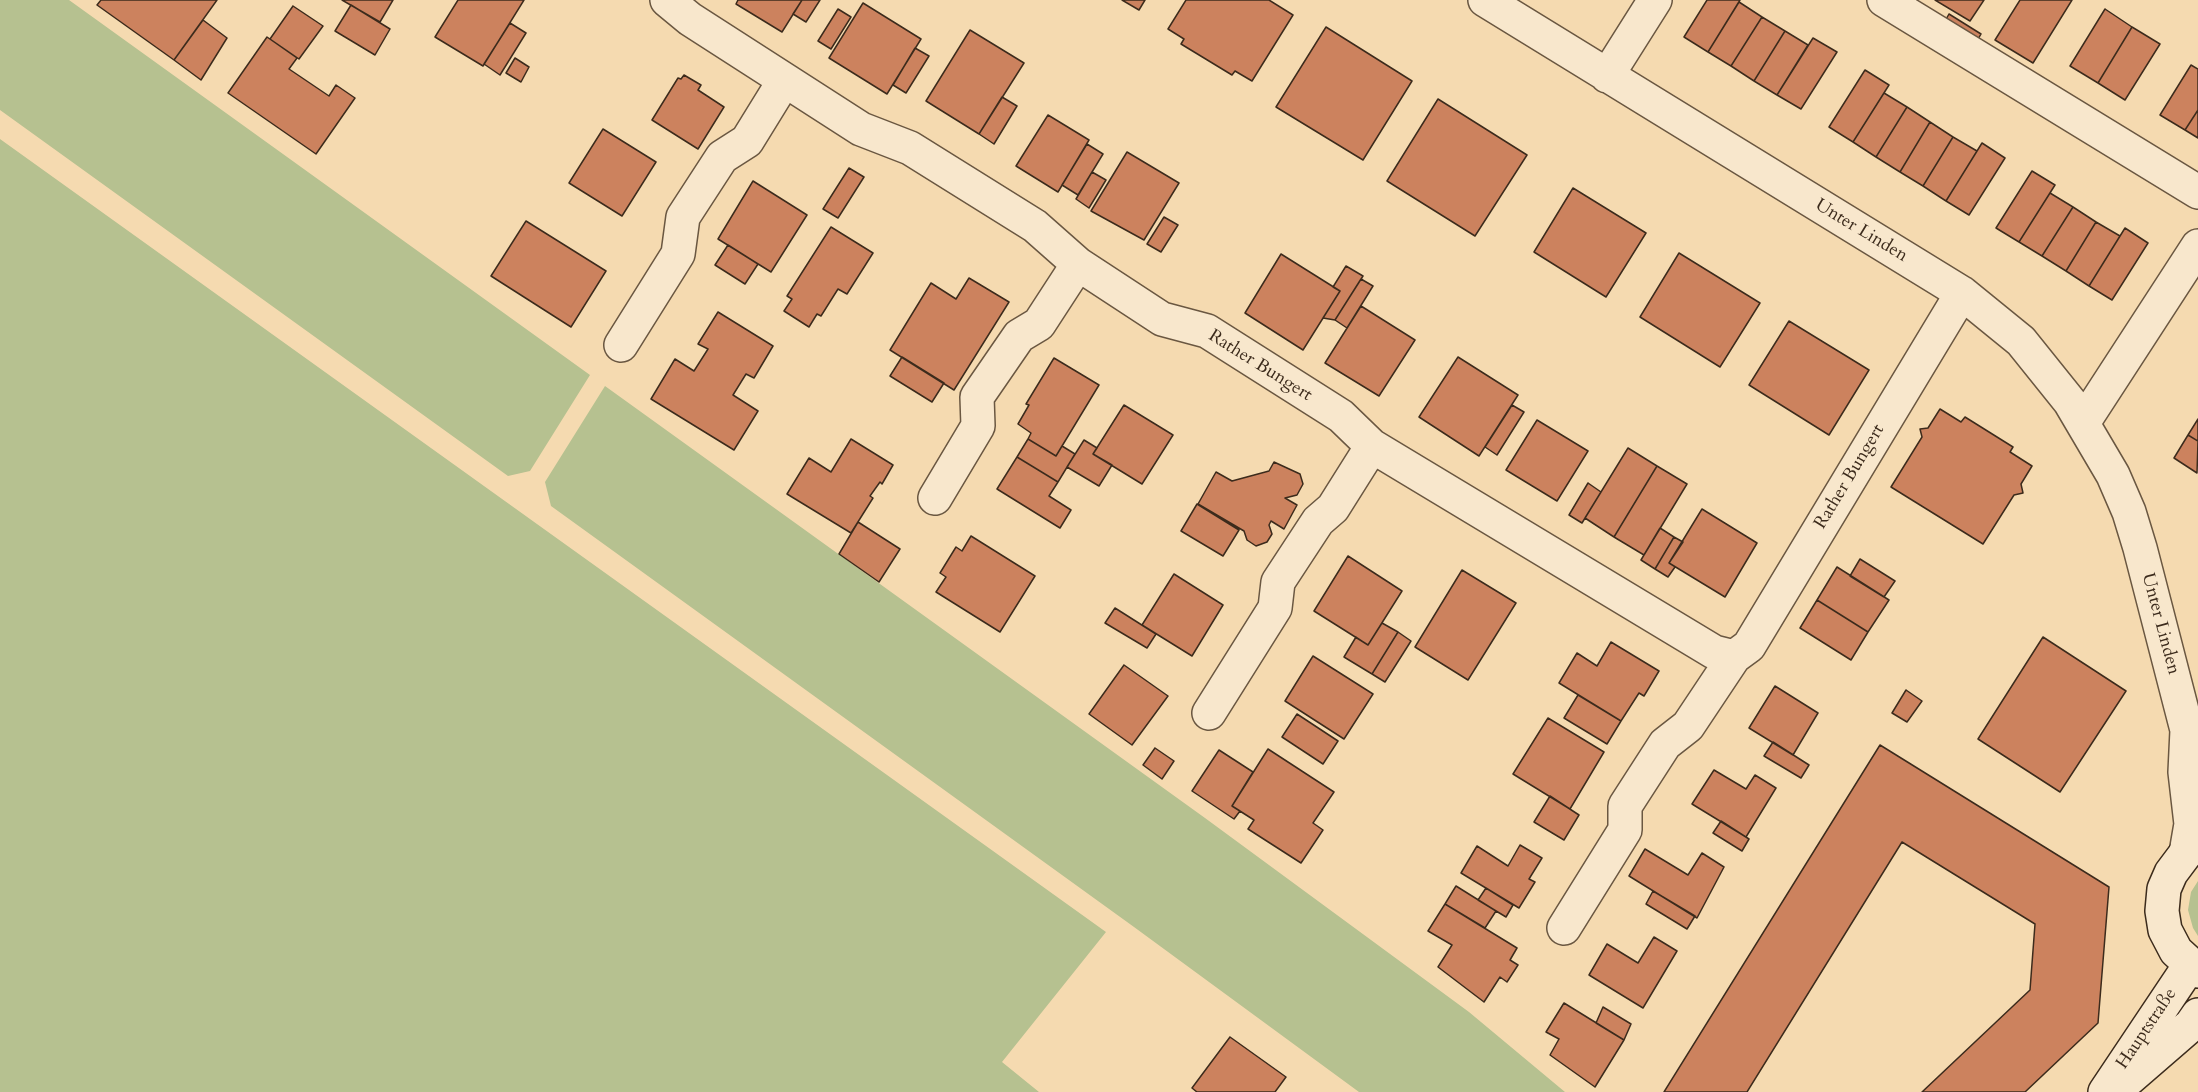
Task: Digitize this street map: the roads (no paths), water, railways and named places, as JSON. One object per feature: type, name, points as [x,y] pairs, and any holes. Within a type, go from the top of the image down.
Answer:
[{"type":"street","name":"Rather Bungert","points":[[668,0],[690,20],[861,129],[910,148],[1035,226],[1078,264],[1162,319],[1207,331],[1341,416],[1372,446],[1714,652],[1734,657]]},
{"type":"street","name":"Unter Linden","points":[[1485,0],[1962,293],[2021,340],[2048,371],[2083,423],[2113,475],[2129,512],[2193,739],[2185,772],[2192,849]]},
{"type":"street","points":[[1607,76],[1655,0]]},
{"type":"street","points":[[1884,0],[2198,192]]},
{"type":"street","points":[[621,345],[678,254],[683,217],[722,157],[747,141],[784,81]]},
{"type":"street","points":[[2083,423],[2198,246]]},
{"type":"street","points":[[935,498],[978,426],[977,397],[1019,336],[1039,324],[1078,264]]},
{"type":"street","name":"Rather Bungert","points":[[1564,928],[1625,830],[1625,807],[1665,744],[1688,726],[1734,657],[1749,646],[1962,293]]},
{"type":"street","points":[[1209,712],[1275,608],[1278,582],[1318,521],[1334,508],[1372,446]]},
{"type":"street","points":[[2192,849],[2171,873],[2164,889],[2162,911],[2165,930],[2176,951],[2194,968]]},
{"type":"street","name":"Hauptstraße","points":[[2104,1092],[2194,968]]},
{"type":"street","name":"Hauptstraße","points":[[2114,1092],[2191,1025],[2198,1016]]}]
